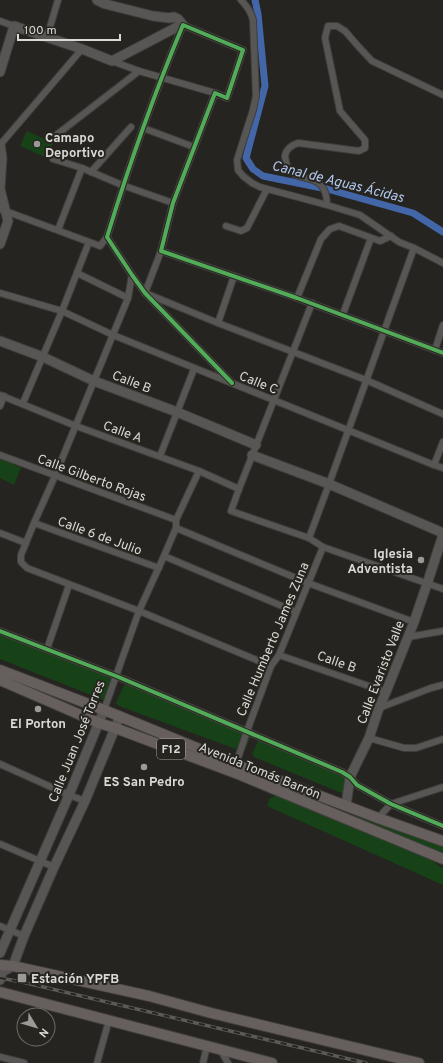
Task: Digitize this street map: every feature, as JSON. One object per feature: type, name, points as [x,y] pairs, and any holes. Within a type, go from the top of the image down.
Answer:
[{"type":"main road","name":"Avenida Tomás Barrón","points":[[0,670],[120,716],[236,764],[443,841]]},
{"type":"main road","name":"Avenida Tomás Barrón","points":[[0,680],[100,723],[238,774],[443,859]]},
{"type":"main road","points":[[1,972],[13,966],[149,996],[211,1013],[419,1063]]},
{"type":"main road","points":[[0,992],[272,1063]]},
{"type":"street","points":[[47,37],[58,0]]},
{"type":"street","points":[[0,21],[82,49],[139,71],[215,93],[227,98],[244,50],[183,25],[174,17],[169,18],[153,16],[113,4],[104,4],[97,0]]},
{"type":"street","points":[[241,0],[251,12],[253,20],[256,96],[237,160],[238,170],[252,183],[267,189],[360,215],[399,242],[443,263]]},
{"type":"street","points":[[112,61],[183,25]]},
{"type":"street","points":[[2,210],[100,246],[107,237],[122,185],[183,25]]},
{"type":"street","points":[[0,72],[14,26]]},
{"type":"street","points":[[327,205],[326,194],[321,184],[292,173],[287,166],[285,157],[287,151],[292,145],[298,143],[359,151],[365,148],[365,140],[340,111],[325,38],[328,26],[337,26],[345,31],[372,61],[443,96]]},
{"type":"street","points":[[0,244],[8,221],[2,210],[0,189],[2,158],[0,145],[82,49]]},
{"type":"street","points":[[54,136],[139,71]]},
{"type":"street","points":[[145,293],[160,252],[173,203],[215,93]]},
{"type":"street","points":[[91,172],[131,127]]},
{"type":"street","points":[[143,128],[194,148]]},
{"type":"street","points":[[53,159],[82,168],[122,185],[173,203]]},
{"type":"street","points":[[58,230],[82,168]]},
{"type":"street","points":[[226,226],[241,231],[247,228],[267,189]]},
{"type":"street","points":[[297,298],[321,239],[330,229],[339,226],[380,241],[391,236]]},
{"type":"street","points":[[107,237],[145,293],[232,383]]},
{"type":"street","points":[[342,314],[371,238]]},
{"type":"street","points":[[23,404],[89,242]]},
{"type":"street","points":[[309,538],[414,248]]},
{"type":"street","points":[[160,252],[312,303],[443,353]]},
{"type":"street","points":[[77,273],[128,298]]},
{"type":"street","points":[[132,275],[128,298],[21,555],[21,562],[27,568],[139,611],[271,666]]},
{"type":"street","points":[[218,323],[234,276]]},
{"type":"street","name":"Calle C","points":[[0,293],[62,311],[113,335],[194,369],[443,468]]},
{"type":"street","points":[[145,293],[366,380],[443,414]]},
{"type":"street","points":[[312,303],[231,511],[309,538],[323,547],[443,589]]},
{"type":"street","points":[[435,350],[443,325]]},
{"type":"street","name":"Calle B","points":[[0,341],[43,357],[94,381],[177,412],[256,445]]},
{"type":"street","points":[[160,456],[194,369]]},
{"type":"street","points":[[0,406],[2,395]]},
{"type":"street","name":"Calle A","points":[[2,395],[76,426],[160,456],[239,489]]},
{"type":"street","points":[[434,465],[443,442]]},
{"type":"street","name":"Calle Gilberto Rojas","points":[[0,455],[176,520]]},
{"type":"street","points":[[252,455],[329,484],[443,534]]},
{"type":"street","name":"Calle Juan José Torres","points":[[0,953],[100,723],[139,611],[176,528],[176,520],[199,472]]},
{"type":"street","name":"Calle 6 de Julio","points":[[34,523],[159,568]]},
{"type":"street","points":[[176,528],[308,583],[414,622]]},
{"type":"street","points":[[0,533],[26,543]]},
{"type":"street","name":"Calle Evaristo Valle","points":[[342,817],[346,806],[350,777],[369,738],[379,708],[414,622],[443,534]]},
{"type":"street","name":"Calle Humberto James Zuna","points":[[236,764],[271,666],[279,654],[323,547]]},
{"type":"street","points":[[164,556],[296,612]]},
{"type":"street","points":[[47,649],[69,585]]},
{"type":"street","points":[[0,631],[116,676],[247,730],[342,772],[350,777],[357,785],[391,804],[443,826]]},
{"type":"street","points":[[408,637],[443,631]]},
{"type":"street","name":"Calle B","points":[[279,654],[386,692]]},
{"type":"street","points":[[379,708],[431,688],[443,685]]},
{"type":"street","points":[[13,966],[24,936],[85,801],[120,716]]},
{"type":"street","points":[[369,738],[404,748],[416,748],[443,739]]},
{"type":"street","points":[[0,764],[85,801]]},
{"type":"street","points":[[378,818],[391,804],[443,787]]},
{"type":"street","points":[[0,844],[54,867]]},
{"type":"street","points":[[0,926],[24,936]]},
{"type":"street","points":[[98,1063],[109,1020]]},
{"type":"street","points":[[203,1063],[207,1046]]},
{"type":"street","points":[[220,1049],[228,1063]]},
{"type":"street","points":[[238,1054],[243,1063]]},
{"type":"street","points":[[0,1057],[24,1063]]},
{"type":"green space","name":"Camapo Deportivo","points":[[27,131],[53,143],[47,158],[20,146]]},
{"type":"green space","points":[[0,458],[21,468],[14,485],[0,478]]},
{"type":"green space","points":[[0,633],[115,679],[110,699],[104,700],[0,659]]},
{"type":"green space","points":[[127,683],[251,736],[245,750],[241,751],[119,706],[116,703],[124,685]]},
{"type":"green space","points":[[259,739],[348,773],[344,794],[254,757],[252,754]]},
{"type":"green space","points":[[278,795],[429,858],[443,868],[443,885],[267,806],[270,798]]},
{"type":"green space","points":[[354,813],[443,845],[443,856],[355,819],[353,816]]},
{"type":"waterway","name":"Canal de Aguas Ácidas","points":[[255,0],[258,14],[265,86],[246,158],[253,169],[263,176],[327,189],[413,213],[443,232]]},
{"type":"railway","points":[[0,978],[366,1063]]},
{"type":"cycle path","points":[[232,383],[145,293],[107,237],[142,130],[183,25],[243,50],[227,98],[215,93],[173,203],[161,251],[297,298],[443,353]]},
{"type":"cycle path","points":[[0,631],[116,676],[342,772],[350,777],[357,785],[391,804],[443,826]]},
{"type":"place","name":"Camapo Deportivo","points":[[37,144]]},
{"type":"place","name":"Iglesia Adventista","points":[[421,560]]},
{"type":"place","name":"El Porton","points":[[38,709]]},
{"type":"place","name":"ES San Pedro","points":[[144,767]]},
{"type":"place","name":"Estación YPFB","points":[[22,978]]}]
